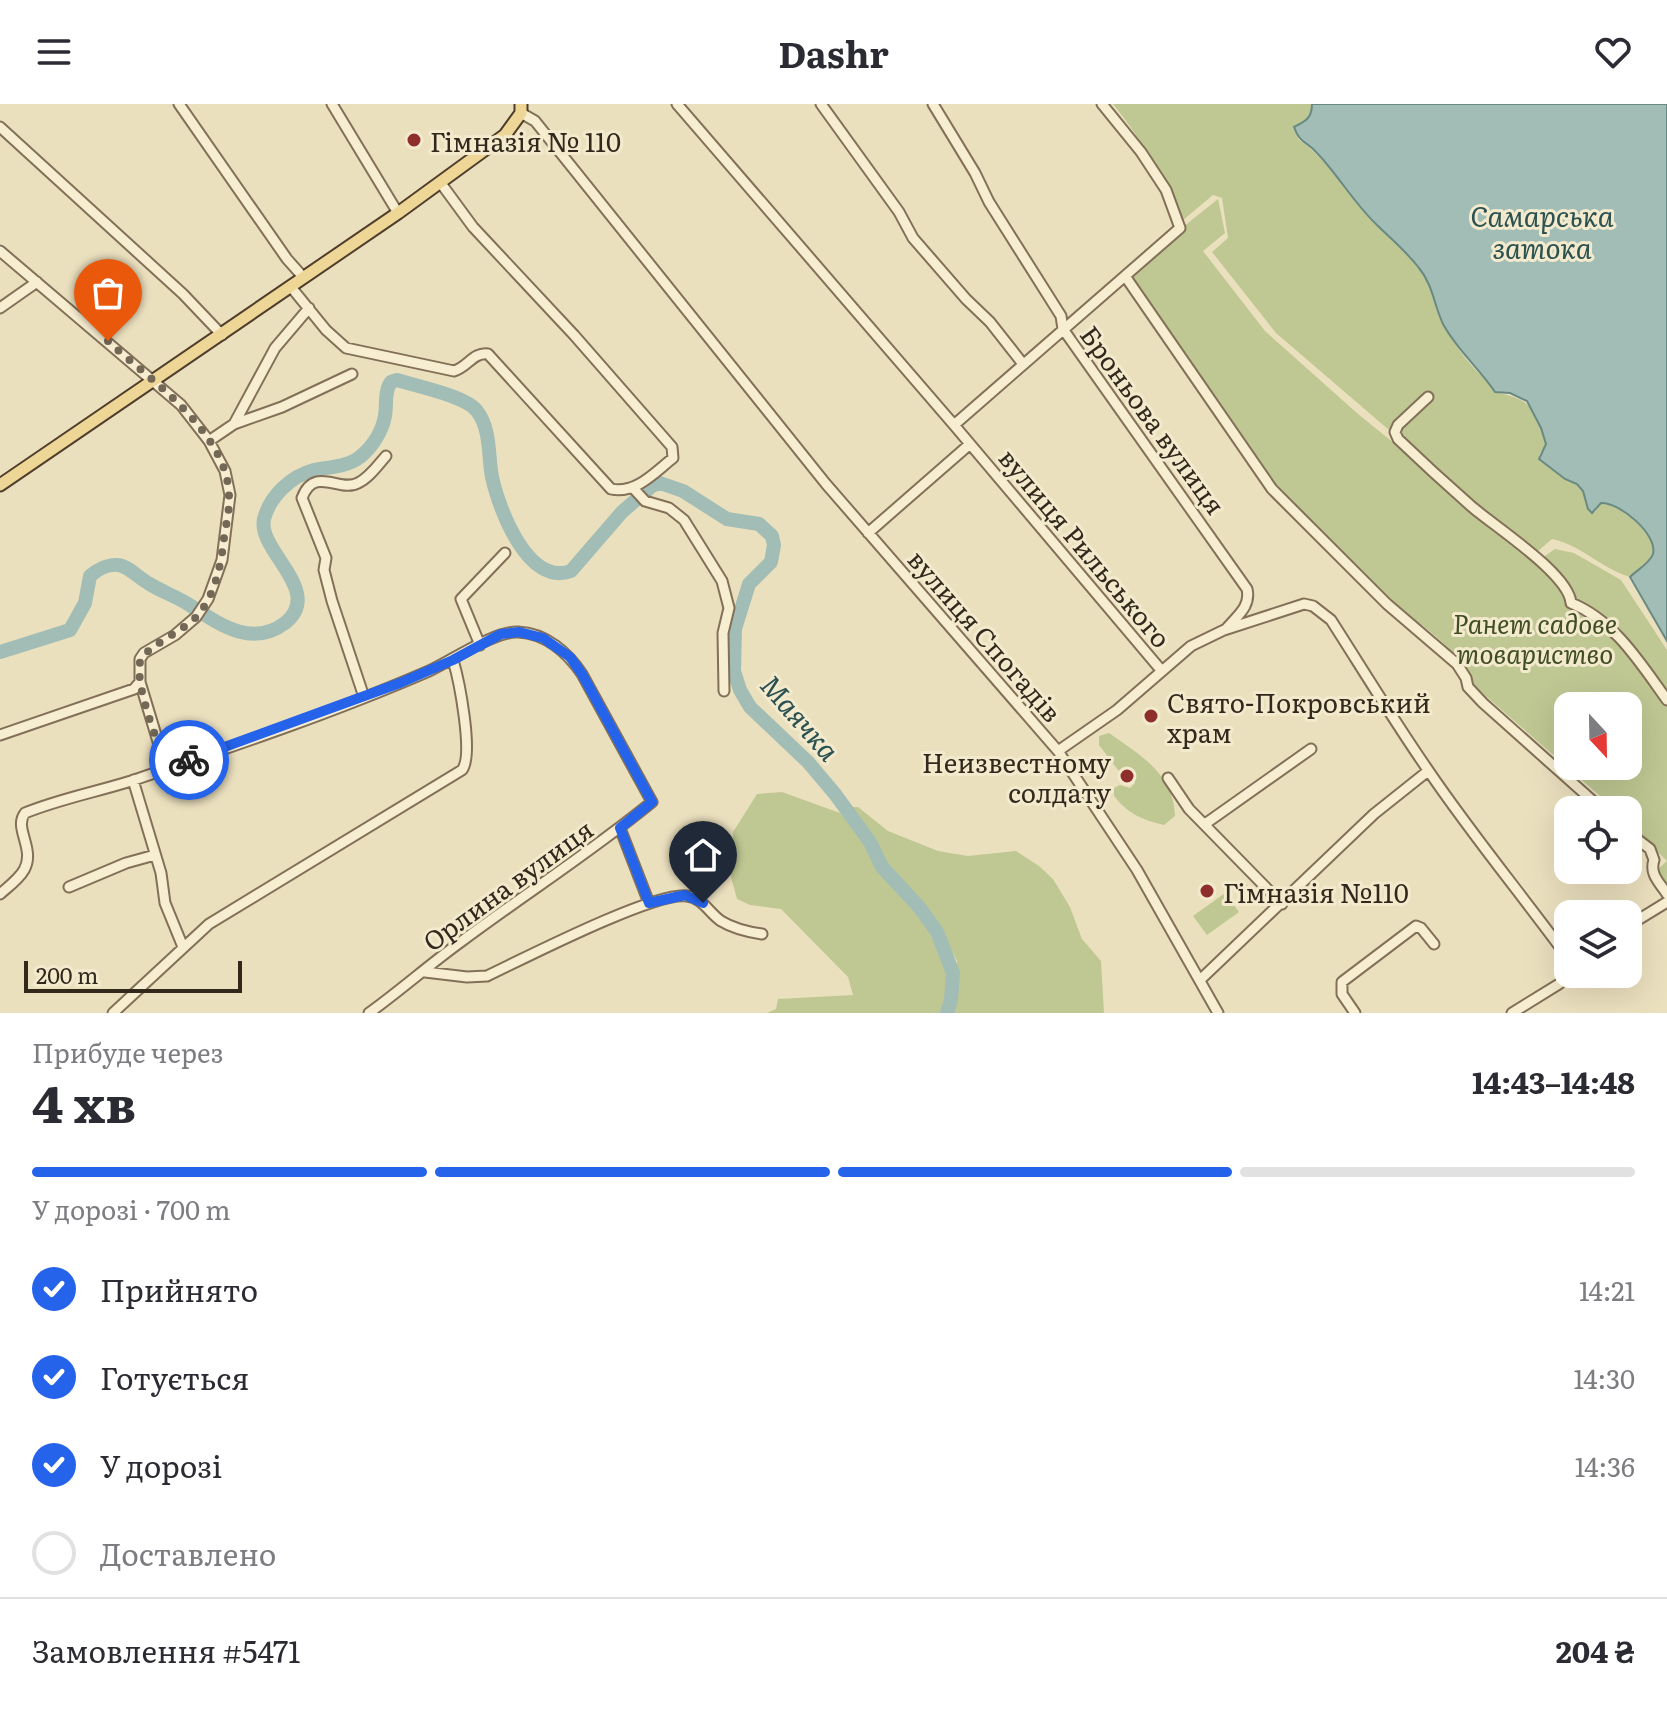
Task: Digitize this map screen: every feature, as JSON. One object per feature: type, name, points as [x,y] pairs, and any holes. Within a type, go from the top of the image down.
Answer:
[{"type":"main road","points":[[0,485],[398,213],[505,135],[521,108]]},
{"type":"street","points":[[179,104],[287,259],[304,278]]},
{"type":"street","points":[[332,104],[398,213]]},
{"type":"street","name":"вулиця Рильського","points":[[677,104],[1161,670],[1191,646],[1224,630],[1304,604],[1323,612],[1428,771],[1554,941]]},
{"type":"street","points":[[821,104],[899,212],[913,238],[990,322],[1023,364]]},
{"type":"street","name":"Броньова вулиця","points":[[933,104],[989,202],[1061,316],[1063,329],[1247,589],[1247,605],[1224,630]]},
{"type":"street","points":[[954,425],[1180,228],[1166,190],[1141,152],[1102,104]]},
{"type":"street","name":"вулиця Спогадів","points":[[521,108],[535,121],[868,533],[1058,751],[1137,870],[1218,1013]]},
{"type":"street","points":[[0,127],[183,294],[222,335]]},
{"type":"street","points":[[291,287],[326,330],[346,348],[454,371],[478,354],[488,354],[611,489],[635,491],[673,458],[672,447],[574,335],[473,227],[440,182]]},
{"type":"street","points":[[0,251],[181,405],[209,441],[225,471],[230,495],[222,560],[212,590],[196,617],[140,659],[140,682],[166,768]]},
{"type":"street","points":[[1125,276],[1272,489],[1387,604],[1457,664],[1468,687],[1483,703],[1587,796]]},
{"type":"street","points":[[0,308],[37,282]]},
{"type":"street","points":[[234,424],[275,348],[309,308]]},
{"type":"street","points":[[209,441],[234,424],[282,407],[352,374]]},
{"type":"street","points":[[1428,397],[1398,425],[1395,432],[1398,439],[1465,501],[1536,558],[1565,586],[1571,603],[1608,627],[1637,659],[1667,700]]},
{"type":"street","points":[[868,533],[970,444]]},
{"type":"street","points":[[364,697],[332,601],[324,570],[326,558],[302,498],[305,490],[316,482],[359,483],[386,456]]},
{"type":"street","points":[[635,491],[645,501],[669,508],[684,520],[722,581],[729,608],[723,633],[724,691]]},
{"type":"street","points":[[0,894],[20,875],[27,861],[27,842],[21,825],[21,817],[25,813],[133,780],[364,697],[453,660],[480,645],[461,599],[505,553]]},
{"type":"street","name":"Орлина вулиця","points":[[369,1013],[461,941],[652,802],[597,699],[570,657],[543,638],[519,632],[501,634],[480,645]]},
{"type":"street","points":[[113,1013],[209,924],[466,766],[466,742],[453,660]]},
{"type":"street","points":[[1058,751],[1117,710],[1161,670]]},
{"type":"street","points":[[0,735],[134,689],[140,682]]},
{"type":"street","points":[[1205,824],[1311,749]]},
{"type":"street","points":[[1200,980],[1374,814],[1428,771]]},
{"type":"street","points":[[1168,778],[1189,809],[1282,904]]},
{"type":"street","points":[[133,780],[161,873],[165,903],[183,947]]},
{"type":"street","points":[[620,828],[649,903]]},
{"type":"street","points":[[1642,843],[1650,849],[1654,860],[1653,874],[1667,894]]},
{"type":"street","points":[[69,887],[126,863],[155,855]]},
{"type":"street","name":"Орлина вулиця","points":[[425,972],[487,976],[649,903],[678,896],[691,897],[703,903],[720,920],[740,930],[762,934]]},
{"type":"street","points":[[1642,917],[1667,902]]},
{"type":"street","points":[[1355,1013],[1342,994],[1342,982],[1416,926],[1434,944]]},
{"type":"street","points":[[1512,1013],[1554,987]]},
{"type":"green space","points":[[1113,104],[1312,104],[1312,112],[1298,139],[1320,158],[1366,213],[1418,266],[1429,283],[1456,345],[1467,360],[1495,392],[1517,398],[1535,413],[1546,444],[1539,455],[1543,461],[1552,470],[1580,486],[1588,509],[1595,512],[1601,503],[1609,504],[1636,521],[1653,546],[1649,560],[1630,577],[1572,546],[1552,539],[1537,552],[1518,535],[1514,537],[1502,527],[1276,333],[1212,252],[1228,238],[1222,198],[1213,195],[1182,221],[1152,160]]},
{"type":"green space","name":"Ранет садове товариство","points":[[1218,199],[1225,233],[1203,251],[1265,331],[1358,414],[1539,560],[1555,549],[1574,553],[1621,580],[1667,650],[1667,861],[1642,836],[1642,796],[1600,796],[1582,780],[1642,780],[1642,692],[1554,692],[1554,756],[1471,683],[1448,648],[1389,603],[1270,478],[1128,271]]},
{"type":"green space","points":[[1109,733],[1153,767],[1169,788],[1175,816],[1164,825],[1136,815],[1114,796],[1114,788],[1120,785],[1130,788],[1135,783],[1133,775],[1118,770],[1099,745],[1099,736]]},
{"type":"green space","points":[[782,792],[840,813],[851,823],[869,850],[876,870],[925,923],[947,970],[949,989],[940,1013],[767,1013],[776,1009],[778,999],[853,995],[848,977],[781,909],[750,905],[737,899],[731,877],[733,832],[757,794]]},
{"type":"green space","points":[[850,807],[858,807],[888,831],[938,851],[968,856],[1016,851],[1039,866],[1053,879],[1070,907],[1082,939],[1101,961],[1104,1013],[951,1013],[958,990],[957,961],[928,910],[896,880]]},
{"type":"green space","points":[[1667,861],[1667,886],[1656,871]]},
{"type":"green space","points":[[1242,880],[1257,896],[1248,904],[1233,888]]},
{"type":"green space","points":[[1225,893],[1239,912],[1207,935],[1193,916]]},
{"type":"water","name":"Самарська затока","points":[[1312,104],[1667,104],[1667,641],[1630,577],[1653,554],[1650,537],[1627,513],[1609,504],[1601,503],[1592,513],[1577,484],[1565,479],[1539,459],[1546,444],[1527,401],[1510,393],[1495,392],[1443,324],[1419,268],[1368,216],[1325,162],[1299,137],[1294,127],[1308,118]]},
{"type":"waterway","name":"Маячка","points":[[0,652],[70,630],[85,603],[90,576],[114,565],[126,568],[236,631],[260,633],[273,630],[285,623],[295,611],[298,598],[294,584],[265,531],[264,519],[276,495],[305,473],[349,463],[360,457],[382,428],[391,382],[397,380],[452,396],[471,406],[482,418],[492,477],[501,507],[518,542],[542,568],[556,573],[571,571],[622,512],[652,486],[660,483],[683,491],[727,519],[759,524],[772,536],[771,562],[749,584],[735,629],[734,671],[740,690],[750,707],[808,762],[835,794],[870,842],[882,867],[920,908],[937,932],[953,973],[947,1013]]},
{"type":"way so far","points":[[108,341],[181,405],[206,436],[225,471],[230,495],[222,560],[208,599],[196,617],[140,659],[140,682],[166,768],[189,760]]},
{"type":"place","name":"Гімназія № 110","points":[[414,140]]},
{"type":"place","name":"Свято-Покровський храм","points":[[1151,716]]},
{"type":"place","name":"Неизвестному солдату","points":[[1127,776]]},
{"type":"place","name":"Гімназія №110","points":[[1207,891]]},
{"type":"route","points":[[189,760],[400,683],[453,660],[501,634],[519,632],[543,638],[570,657],[582,674],[652,802],[620,828],[649,903],[685,895],[703,903]]}]
